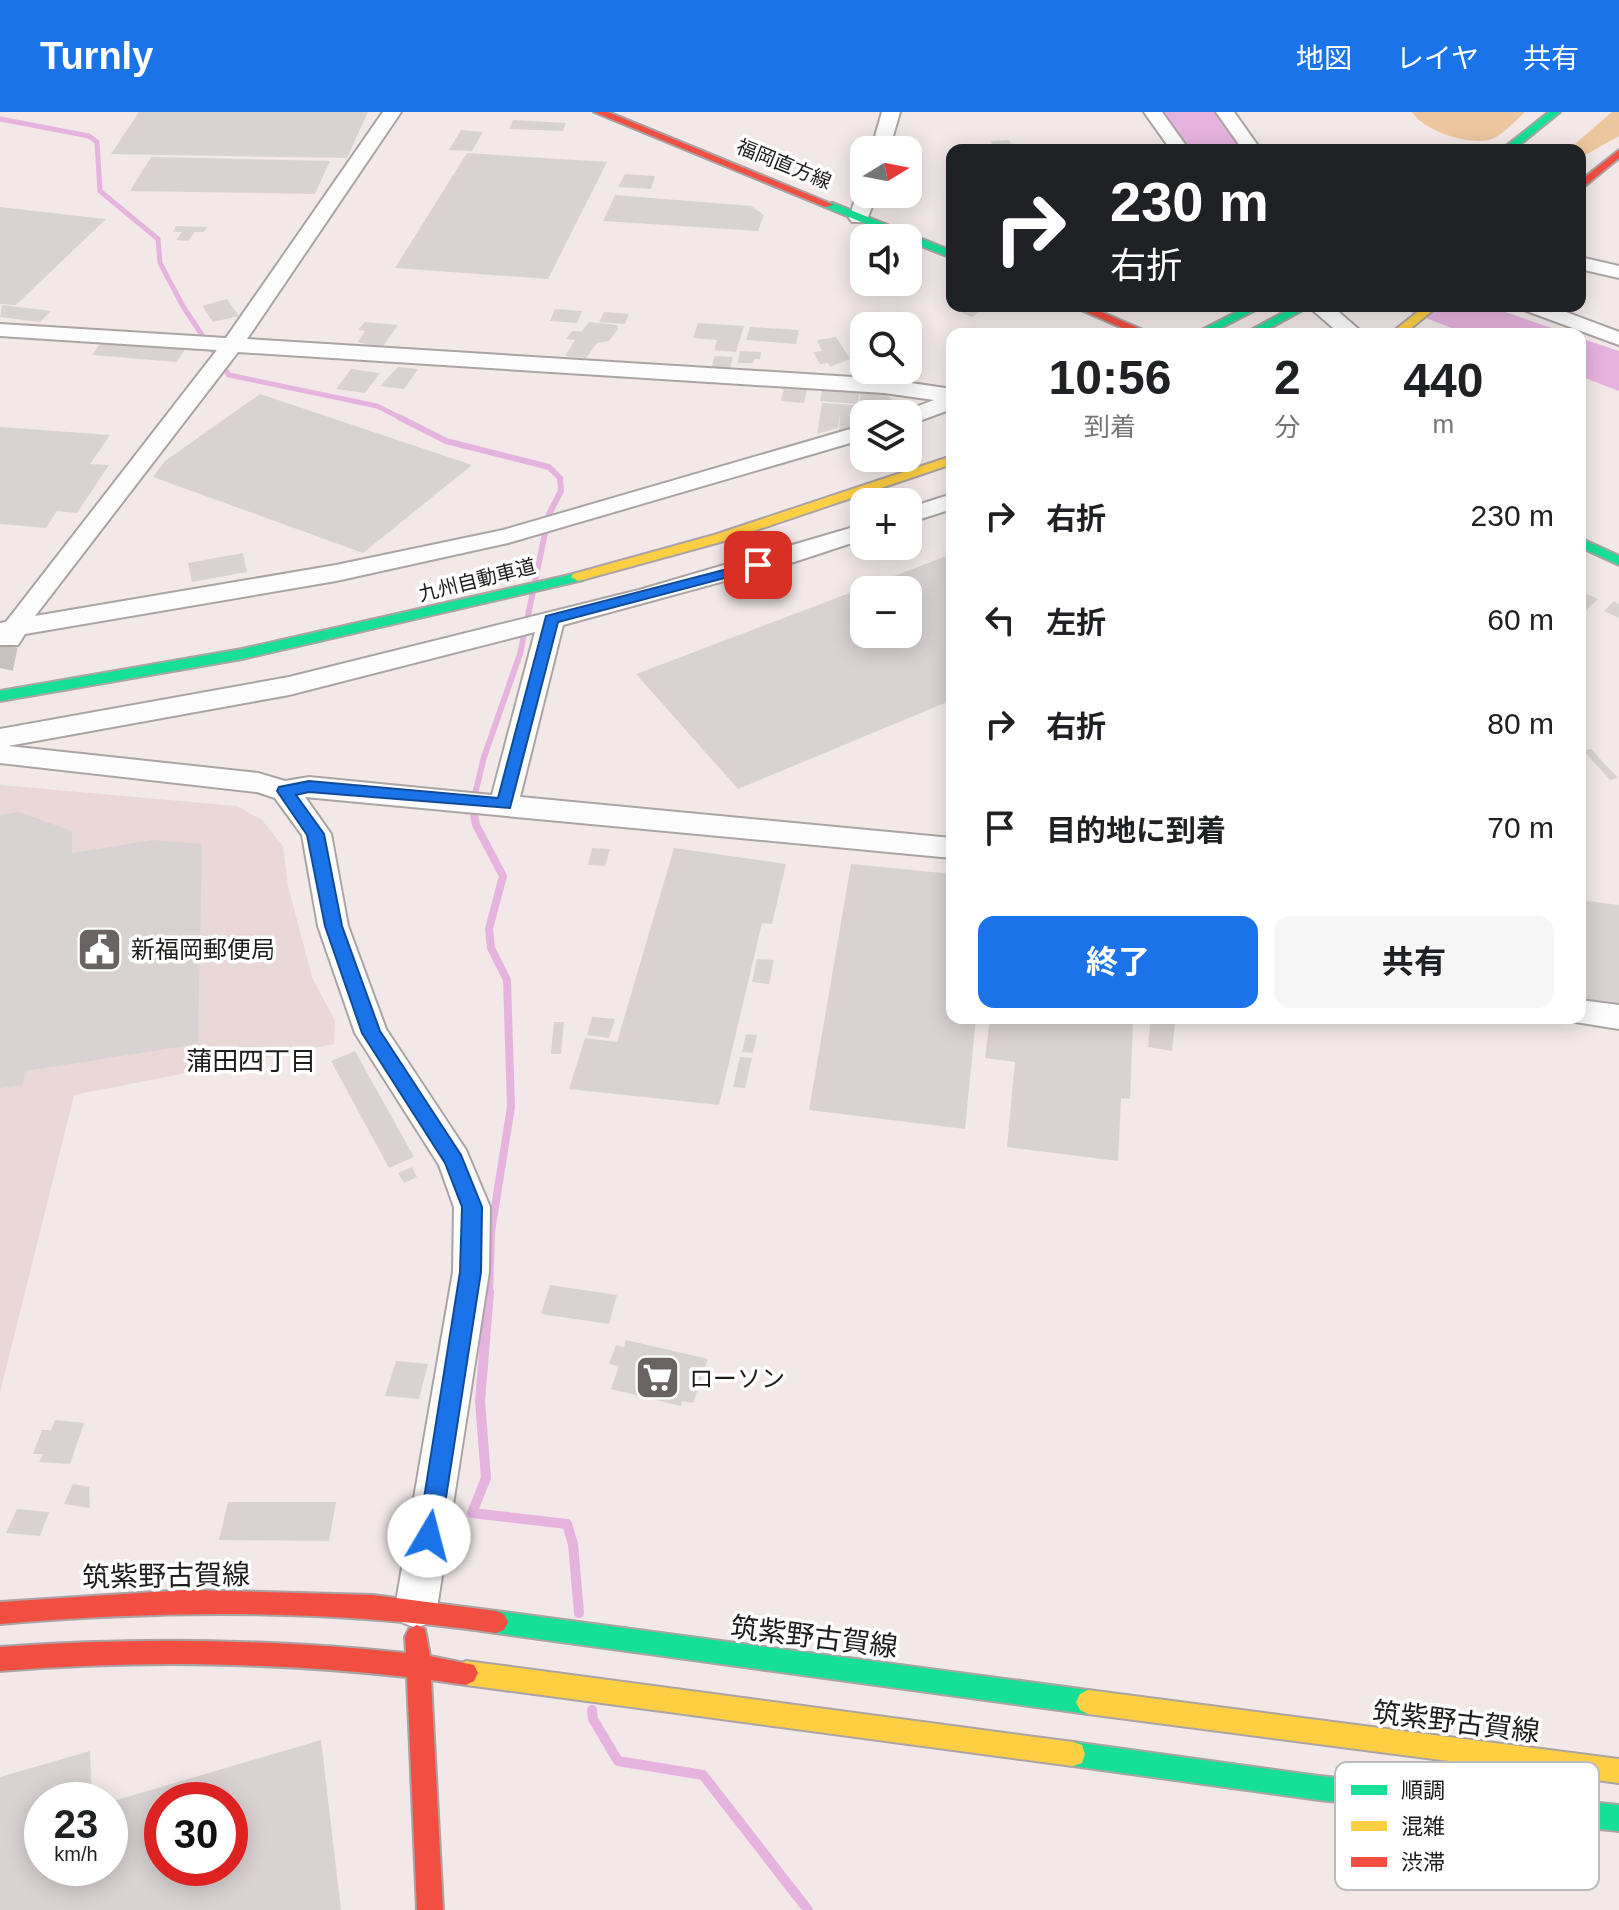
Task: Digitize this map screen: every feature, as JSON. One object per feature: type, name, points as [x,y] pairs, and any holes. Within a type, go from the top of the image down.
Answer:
[{"type":"main road","points":[[1514,144],[1555,112]]},
{"type":"main road","name":"福岡直方線","points":[[591,115],[946,253]]},
{"type":"main road","name":"福岡直方線","points":[[591,115],[850,226]]},
{"type":"main road","points":[[1586,182],[1619,153]]},
{"type":"main road","points":[[922,256],[946,266]]},
{"type":"main road","points":[[1057,312],[1096,328]]},
{"type":"main road","points":[[1093,312],[1131,328]]},
{"type":"main road","points":[[1212,328],[1245,312]]},
{"type":"main road","points":[[1262,328],[1292,312]]},
{"type":"main road","points":[[1404,328],[1424,312]]},
{"type":"main road","name":"九州自動車道","points":[[0,696],[178,667],[433,613],[560,582],[816,508],[946,462]]},
{"type":"main road","points":[[1586,526],[1619,542]]},
{"type":"main road","points":[[1586,545],[1619,561]]},
{"type":"main road","name":"筑紫野古賀線","points":[[0,1613],[81,1605],[257,1602],[416,1608],[662,1646],[1550,1762]]},
{"type":"main road","points":[[416,1608],[430,1910]]},
{"type":"main road","points":[[0,1659],[84,1649],[267,1651],[418,1666],[506,1680],[709,1702],[1335,1789]]},
{"type":"main road","name":"筑紫野古賀線","points":[[1599,1768],[1619,1771]]},
{"type":"main road","points":[[1599,1816],[1619,1818]]},
{"type":"street","points":[[7,635],[233,344],[392,112]]},
{"type":"street","points":[[884,136],[891,112]]},
{"type":"street","points":[[1153,112],[1176,144]]},
{"type":"street","points":[[1225,112],[1248,144]]},
{"type":"street","points":[[859,218],[862,208]]},
{"type":"street","points":[[1586,264],[1619,272]]},
{"type":"street","points":[[1326,312],[1346,328]]},
{"type":"street","points":[[1547,312],[1619,339]]},
{"type":"street","points":[[0,330],[884,386],[946,397]]},
{"type":"street","points":[[922,412],[946,401]]},
{"type":"street","points":[[7,635],[127,606],[336,573],[508,536],[850,436]]},
{"type":"street","points":[[922,511],[946,503]]},
{"type":"street","points":[[0,738],[289,686],[785,557],[850,536]]},
{"type":"street","points":[[504,804],[551,619]]},
{"type":"street","points":[[0,754],[258,783],[285,791],[309,787],[946,847]]},
{"type":"street","points":[[285,791],[316,834],[333,926],[371,1033],[454,1160],[472,1207],[471,1272],[416,1608]]},
{"type":"street","points":[[1586,1013],[1619,1017]]},
{"type":"shaded area","points":[[1164,112],[1216,112],[1238,144],[1185,144]]},
{"type":"shaded area","points":[[1412,112],[1525,112],[1498,135],[1480,141],[1436,131]]},
{"type":"shaded area","points":[[1612,112],[1619,112],[1619,136],[1586,155],[1586,144],[1575,144]]},
{"type":"shaded area","points":[[1410,312],[1505,312],[1552,328],[1452,328]]},
{"type":"shaded area","points":[[1586,340],[1619,351],[1619,391],[1586,378]]},
{"type":"shaded area","points":[[0,785],[237,806],[262,820],[283,846],[288,886],[312,977],[335,1021],[334,1044],[74,1095],[0,1393]]},
{"type":"building","points":[[139,112],[368,112],[347,158],[111,154]]},
{"type":"building","points":[[513,120],[566,123],[563,131],[509,129]]},
{"type":"building","points":[[461,130],[483,132],[472,151],[449,150]]},
{"type":"building","points":[[1009,140],[1011,144],[992,144],[991,141]]},
{"type":"building","points":[[467,153],[607,162],[548,279],[395,268]]},
{"type":"building","points":[[151,157],[330,161],[315,194],[130,191]]},
{"type":"building","points":[[625,174],[655,176],[651,189],[618,187]]},
{"type":"building","points":[[615,195],[751,206],[764,215],[758,231],[603,221]]},
{"type":"building","points":[[0,207],[106,219],[16,305],[0,304]]},
{"type":"building","points":[[176,226],[207,227],[204,232],[195,232],[188,241],[176,240],[182,232],[173,232]]},
{"type":"building","points":[[227,299],[239,316],[213,322],[202,306]]},
{"type":"building","points":[[2,305],[51,311],[40,322],[0,317]]},
{"type":"building","points":[[555,309],[582,311],[577,323],[550,321]]},
{"type":"building","points":[[604,312],[629,314],[625,324],[599,322]]},
{"type":"building","points":[[964,312],[979,312],[972,317]]},
{"type":"building","points":[[365,322],[398,325],[382,348],[358,342],[365,331],[358,330]]},
{"type":"building","points":[[589,322],[617,325],[618,329],[609,341],[597,343],[586,358],[565,356],[575,340],[566,339],[572,331],[582,331]]},
{"type":"building","points":[[698,323],[744,326],[736,352],[714,350],[717,340],[693,338]]},
{"type":"building","points":[[750,327],[799,330],[796,344],[746,340]]},
{"type":"building","points":[[836,337],[850,359],[830,367],[828,363],[820,364],[813,352],[822,351],[817,340]]},
{"type":"building","points":[[103,340],[187,347],[176,362],[92,355]]},
{"type":"building","points":[[740,351],[761,352],[760,359],[754,359],[753,363],[738,363]]},
{"type":"building","points":[[715,356],[733,357],[729,373],[710,372]]},
{"type":"building","points":[[398,367],[418,369],[404,389],[380,386]]},
{"type":"building","points":[[351,369],[380,373],[365,393],[336,389]]},
{"type":"building","points":[[823,388],[860,390],[859,400],[850,400],[850,403],[820,401]]},
{"type":"building","points":[[784,389],[807,390],[804,403],[781,401]]},
{"type":"building","points":[[861,393],[885,394],[893,400],[860,400]]},
{"type":"building","points":[[260,394],[472,465],[363,553],[153,477],[165,461]]},
{"type":"building","points":[[822,403],[850,405],[850,428],[839,432],[840,412],[838,428],[817,434]]},
{"type":"building","points":[[0,427],[110,435],[90,464],[109,465],[77,513],[57,511],[46,528],[0,524]]},
{"type":"building","points":[[243,553],[247,572],[192,582],[188,563]]},
{"type":"building","points":[[946,556],[946,702],[738,789],[636,674],[850,593],[850,648],[922,648],[922,576],[894,576]]},
{"type":"building","points":[[1586,594],[1598,599],[1586,610]]},
{"type":"building","points":[[1614,601],[1619,604],[1619,618],[1604,611]]},
{"type":"building","points":[[1591,749],[1618,778],[1610,780],[1586,750]]},
{"type":"building","name":"新福岡郵便局","points":[[19,812],[72,831],[72,853],[154,840],[202,844],[198,1044],[25,1071],[23,1085],[0,1088],[0,815]]},
{"type":"building","points":[[592,848],[610,849],[605,866],[588,865]]},
{"type":"building","points":[[674,848],[786,864],[772,924],[762,923],[719,1105],[569,1089],[585,1038],[617,1042]]},
{"type":"building","points":[[851,864],[946,873],[946,1024],[975,1024],[965,1129],[809,1110]]},
{"type":"building","points":[[1586,901],[1619,905],[1619,1007],[1586,1002]]},
{"type":"building","points":[[757,959],[774,960],[769,984],[752,982]]},
{"type":"building","points":[[592,1017],[615,1019],[609,1038],[587,1035]]},
{"type":"building","points":[[554,1022],[564,1022],[561,1054],[551,1054]]},
{"type":"building","points":[[989,1024],[1133,1024],[1130,1099],[1121,1098],[1118,1161],[1007,1147],[1015,1062],[985,1058]]},
{"type":"building","points":[[1150,1024],[1175,1024],[1172,1051],[1148,1047]]},
{"type":"building","points":[[746,1034],[757,1035],[753,1053],[742,1052]]},
{"type":"building","points":[[355,1051],[414,1157],[389,1168],[331,1061]]},
{"type":"building","points":[[740,1057],[752,1058],[745,1088],[733,1087]]},
{"type":"building","points":[[412,1167],[417,1177],[404,1183],[398,1173]]},
{"type":"building","points":[[550,1285],[617,1295],[609,1324],[541,1314]]},
{"type":"building","name":"ローソン","points":[[626,1340],[708,1359],[693,1403],[682,1401],[681,1406],[611,1389],[619,1366],[609,1364],[616,1345],[624,1347]]},
{"type":"building","points":[[396,1361],[428,1364],[419,1399],[385,1396]]},
{"type":"building","points":[[55,1420],[84,1423],[70,1464],[39,1462],[43,1454],[33,1454],[42,1430],[51,1430]]},
{"type":"building","points":[[73,1484],[89,1487],[90,1508],[64,1504]]},
{"type":"building","points":[[228,1502],[336,1502],[329,1541],[219,1540]]},
{"type":"building","points":[[17,1509],[49,1512],[40,1536],[6,1533]]},
{"type":"building","points":[[321,1740],[341,1910],[0,1910],[0,1777],[90,1751],[91,1782],[24,1782],[24,1886],[128,1886],[128,1797],[144,1792],[144,1886],[248,1886],[248,1782],[178,1782]]},
{"type":"waterway","points":[[0,119],[89,136],[97,142],[100,191],[158,239],[160,263],[184,308],[229,375],[377,406],[399,417]]},
{"type":"waterway","points":[[399,417],[403,419]]},
{"type":"waterway","points":[[399,417],[446,441],[549,467],[560,478],[561,491],[549,514],[520,654],[484,757],[472,805]]},
{"type":"waterway","points":[[472,805],[476,825],[503,876],[489,929],[491,948],[507,980],[511,1107],[491,1232],[489,1294]]},
{"type":"waterway","points":[[489,1292],[480,1401],[486,1478],[472,1513],[567,1524],[573,1544],[579,1613]]},
{"type":"waterway","points":[[592,1710],[593,1719],[618,1761],[703,1775],[808,1910]]},
{"type":"tunnel","points":[[0,668],[5,645]]},
{"type":"traffic: fast","points":[[1514,144],[1555,112]]},
{"type":"traffic: fast","points":[[829,205],[946,253]]},
{"type":"traffic: fast","points":[[1212,328],[1245,312]]},
{"type":"traffic: fast","points":[[1262,328],[1292,312]]},
{"type":"traffic: fast","points":[[1586,545],[1619,561]]},
{"type":"traffic: fast","points":[[0,696],[242,654],[578,577]]},
{"type":"traffic: fast","points":[[496,1622],[1088,1702]]},
{"type":"traffic: fast","points":[[1073,1754],[1335,1790]]},
{"type":"traffic: fast","points":[[1599,1816],[1619,1818]]},
{"type":"traffic: slow","points":[[1404,328],[1424,312]]},
{"type":"traffic: slow","points":[[578,577],[719,538],[946,462]]},
{"type":"traffic: slow","points":[[466,1673],[1073,1754]]},
{"type":"traffic: slow","points":[[1088,1702],[1550,1762]]},
{"type":"traffic: slow","points":[[1599,1768],[1619,1771]]},
{"type":"traffic: jam","points":[[599,112],[829,205]]},
{"type":"traffic: jam","points":[[1586,182],[1619,153]]},
{"type":"traffic: jam","points":[[1093,312],[1131,328]]},
{"type":"traffic: jam","points":[[0,1613],[123,1604],[248,1601],[373,1607],[496,1622]]},
{"type":"traffic: jam","points":[[417,1637],[430,1910]]},
{"type":"traffic: jam","points":[[0,1659],[117,1652],[233,1652],[350,1659],[466,1673]]},
{"type":"place","name":"新福岡郵便局","points":[[100,949]]},
{"type":"place","name":"ローソン","points":[[658,1378]]},
{"type":"district","name":"蒲田四丁目","points":[[251,1061]]},
{"type":"route","points":[[429,1536],[471,1272],[472,1207],[454,1160],[371,1033],[333,926],[316,834],[304,813],[285,791],[309,787],[504,804],[551,619],[758,565]]}]
